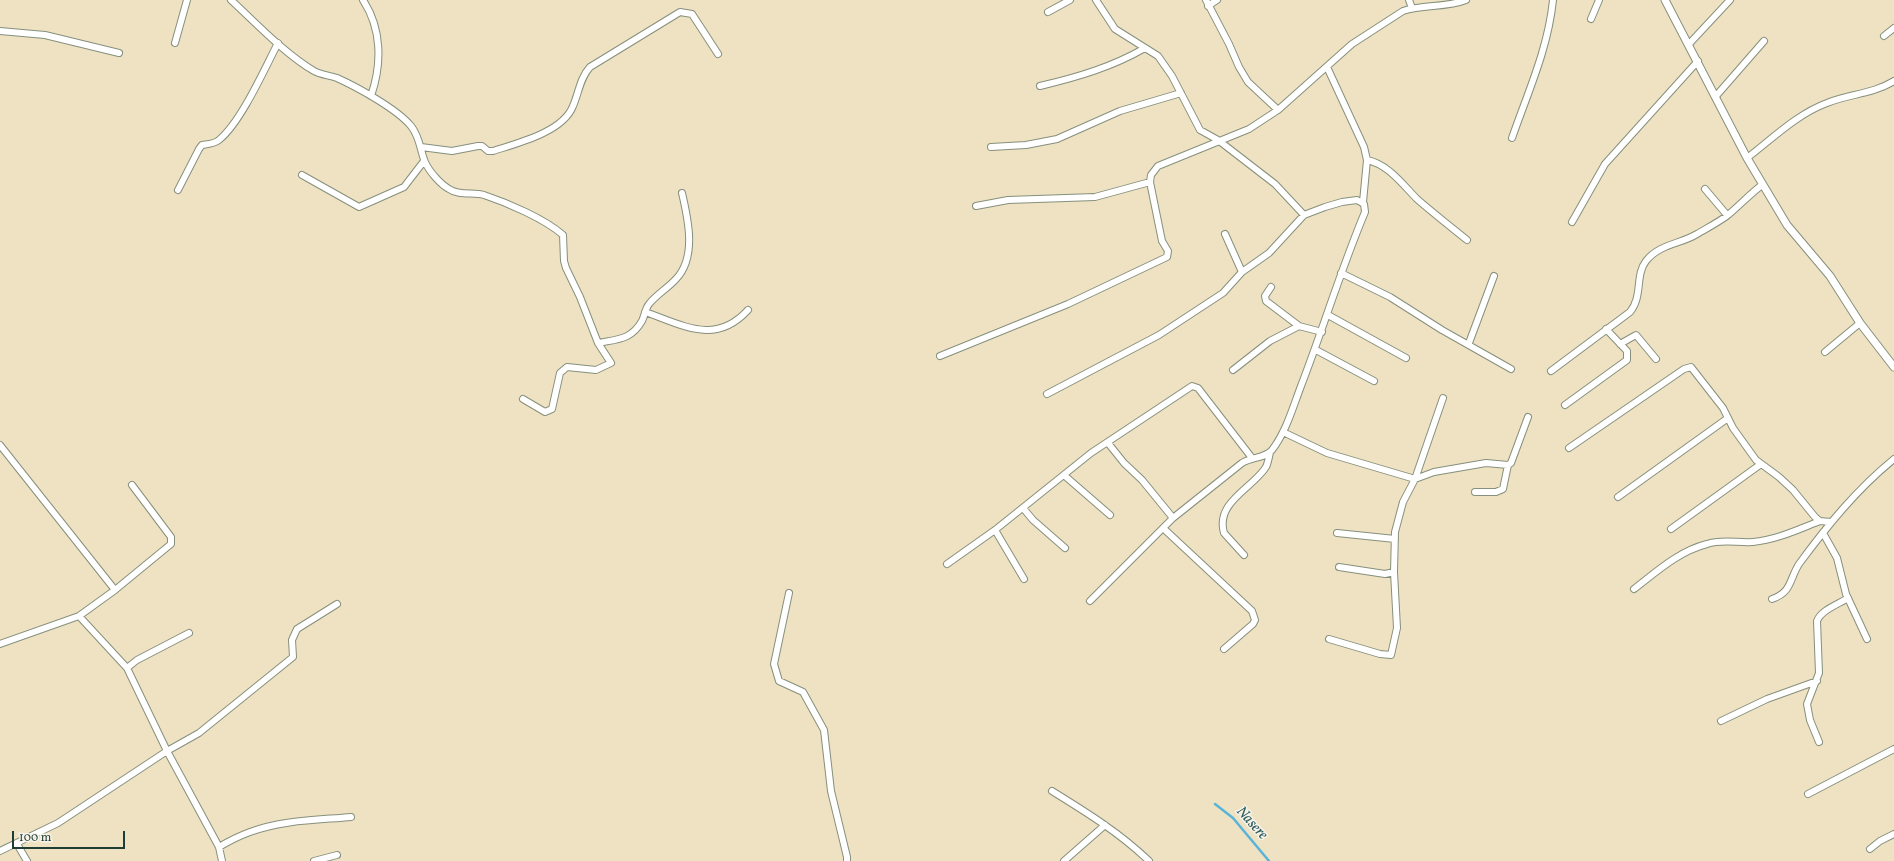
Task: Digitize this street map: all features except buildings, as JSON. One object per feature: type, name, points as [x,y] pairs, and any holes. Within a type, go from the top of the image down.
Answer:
[{"type":"street","points":[[175,43],[187,0]]},
{"type":"street","points":[[231,0],[278,43],[312,70],[336,78],[371,96],[402,117],[411,126],[421,147],[424,161],[428,168],[449,189],[455,192],[483,195],[503,203],[543,222],[562,235],[564,261],[598,344],[611,363],[596,370],[567,367],[563,369],[560,373],[552,409],[545,412],[523,399]]},
{"type":"street","points":[[363,0],[377,30],[378,65],[376,81],[371,96]]},
{"type":"street","points":[[1048,12],[1070,0]]},
{"type":"street","points":[[1096,0],[1115,28],[1158,56],[1172,76],[1197,126],[1206,135],[1218,140],[1275,184],[1304,215]]},
{"type":"street","points":[[1217,0],[1207,3],[1229,44],[1239,68],[1248,82],[1278,110]]},
{"type":"street","points":[[1409,0],[1412,8]]},
{"type":"street","points":[[940,356],[1068,304],[1167,257],[1168,251],[1162,240],[1150,182],[1151,175],[1158,166],[1218,140],[1248,129],[1278,110],[1352,44],[1403,10],[1454,4],[1466,0]]},
{"type":"street","points":[[1512,138],[1533,83],[1547,38],[1554,0]]},
{"type":"street","points":[[1591,19],[1599,0]]},
{"type":"street","points":[[1665,0],[1762,185],[1787,225],[1830,276],[1860,323],[1894,367]]},
{"type":"street","points":[[1689,44],[1730,0]]},
{"type":"street","points":[[421,147],[452,151],[482,146],[490,151],[519,143],[543,133],[565,118],[570,112],[581,80],[590,67],[680,12],[692,14],[718,54]]},
{"type":"street","points":[[1884,36],[1894,28]]},
{"type":"street","points":[[0,31],[45,35],[119,53]]},
{"type":"street","points":[[1716,96],[1764,41]]},
{"type":"street","points":[[178,190],[202,145],[210,145],[220,140],[238,118],[278,43]]},
{"type":"street","points":[[1040,86],[1084,76],[1109,66],[1145,48]]},
{"type":"street","points":[[1572,222],[1605,164],[1698,61]]},
{"type":"street","points":[[1244,555],[1224,533],[1223,520],[1230,504],[1239,493],[1266,467],[1270,452],[1283,432],[1316,350],[1341,273],[1365,212],[1363,202],[1367,160],[1364,147],[1327,67]]},
{"type":"street","points":[[1748,158],[1798,119],[1825,103],[1882,88],[1894,81]]},
{"type":"street","points":[[991,147],[1026,145],[1057,139],[1120,111],[1181,93]]},
{"type":"street","points":[[1367,160],[1375,161],[1384,167],[1418,200],[1467,240]]},
{"type":"street","points":[[302,175],[359,207],[404,187],[424,161]]},
{"type":"street","points":[[976,206],[1008,200],[1095,197],[1150,182]]},
{"type":"street","points":[[1550,371],[1630,312],[1637,304],[1641,273],[1645,262],[1652,255],[1662,248],[1695,236],[1728,215],[1762,185]]},
{"type":"street","points":[[1705,189],[1728,215]]},
{"type":"street","points":[[598,344],[631,336],[638,327],[644,312],[654,299],[678,278],[685,264],[689,240],[687,218],[682,193]]},
{"type":"street","points":[[1047,394],[1159,335],[1223,293],[1242,272],[1269,252],[1304,215],[1325,206],[1342,202],[1357,200],[1363,202]]},
{"type":"street","points":[[1225,234],[1242,272]]},
{"type":"street","points":[[1341,273],[1390,297],[1442,330],[1511,369]]},
{"type":"street","points":[[1468,344],[1494,276]]},
{"type":"street","points":[[1271,287],[1265,296],[1266,301],[1299,326],[1322,332]]},
{"type":"street","points":[[644,312],[687,328],[700,331],[731,325],[748,310]]},
{"type":"street","points":[[1328,315],[1406,358]]},
{"type":"street","points":[[1825,352],[1860,323]]},
{"type":"street","points":[[1233,370],[1270,341],[1299,326]]},
{"type":"street","points":[[1566,405],[1627,360],[1628,354],[1606,329]]},
{"type":"street","points":[[1620,344],[1636,336],[1656,359]]},
{"type":"street","points":[[1316,350],[1374,381]]},
{"type":"street","points":[[1569,448],[1688,367],[1691,367],[1721,405],[1732,428],[1753,457],[1793,490],[1820,521]]},
{"type":"street","points":[[947,564],[996,530],[1065,476],[1091,453],[1108,443],[1159,407],[1194,386],[1220,416],[1252,458]]},
{"type":"street","points":[[1329,639],[1380,654],[1391,655],[1397,628],[1394,572],[1395,539],[1403,502],[1415,479],[1443,398]]},
{"type":"street","points":[[1475,492],[1496,492],[1503,489],[1508,465],[1511,463],[1528,417]]},
{"type":"street","points":[[1618,497],[1728,418]]},
{"type":"street","points":[[1283,432],[1333,455],[1415,479],[1434,472],[1486,463],[1508,465]]},
{"type":"street","points":[[1108,443],[1124,463],[1142,480],[1173,518]]},
{"type":"street","points":[[0,445],[115,590]]},
{"type":"street","points":[[1090,601],[1173,518],[1242,463],[1270,452]]},
{"type":"street","points":[[1772,599],[1782,596],[1786,592],[1799,565],[1831,522],[1862,488],[1894,459]]},
{"type":"street","points":[[1671,529],[1762,464]]},
{"type":"street","points":[[1065,476],[1110,515]]},
{"type":"street","points":[[0,644],[79,616],[115,590],[172,544],[172,540],[132,485]]},
{"type":"street","points":[[1023,508],[1033,520],[1065,548]]},
{"type":"street","points":[[1634,590],[1670,561],[1697,547],[1713,542],[1753,542],[1765,540],[1820,521],[1831,522]]},
{"type":"street","points":[[1162,528],[1252,611],[1255,620],[1253,624],[1224,649]]},
{"type":"street","points":[[996,530],[1024,579]]},
{"type":"street","points":[[1337,533],[1395,539]]},
{"type":"street","points":[[1824,533],[1837,558],[1848,598],[1867,639]]},
{"type":"street","points":[[1339,567],[1384,574],[1394,572]]},
{"type":"street","points":[[789,594],[774,664],[779,681],[803,692],[824,730],[831,791],[847,861]]},
{"type":"street","points":[[1819,742],[1810,720],[1807,704],[1819,673],[1817,619],[1825,612],[1848,598]]},
{"type":"street","points":[[0,851],[58,823],[167,750],[199,733],[293,657],[292,640],[297,630],[337,604]]},
{"type":"street","points":[[79,616],[128,668],[167,750],[219,847],[222,861]]},
{"type":"street","points":[[128,668],[137,660],[189,633]]},
{"type":"street","points":[[1721,721],[1767,698],[1817,681]]},
{"type":"street","points":[[1808,794],[1894,749]]},
{"type":"street","points":[[1052,791],[1133,845],[1149,861]]},
{"type":"street","points":[[219,847],[238,837],[260,829],[292,823],[352,817]]},
{"type":"street","points":[[1064,861],[1105,825]]},
{"type":"street","points":[[1870,849],[1880,841],[1894,834]]},
{"type":"street","points":[[17,844],[27,861]]},
{"type":"street","points":[[314,861],[337,855]]},
{"type":"waterway","name":"Nasere","points":[[1215,804],[1233,818],[1269,861]]}]
